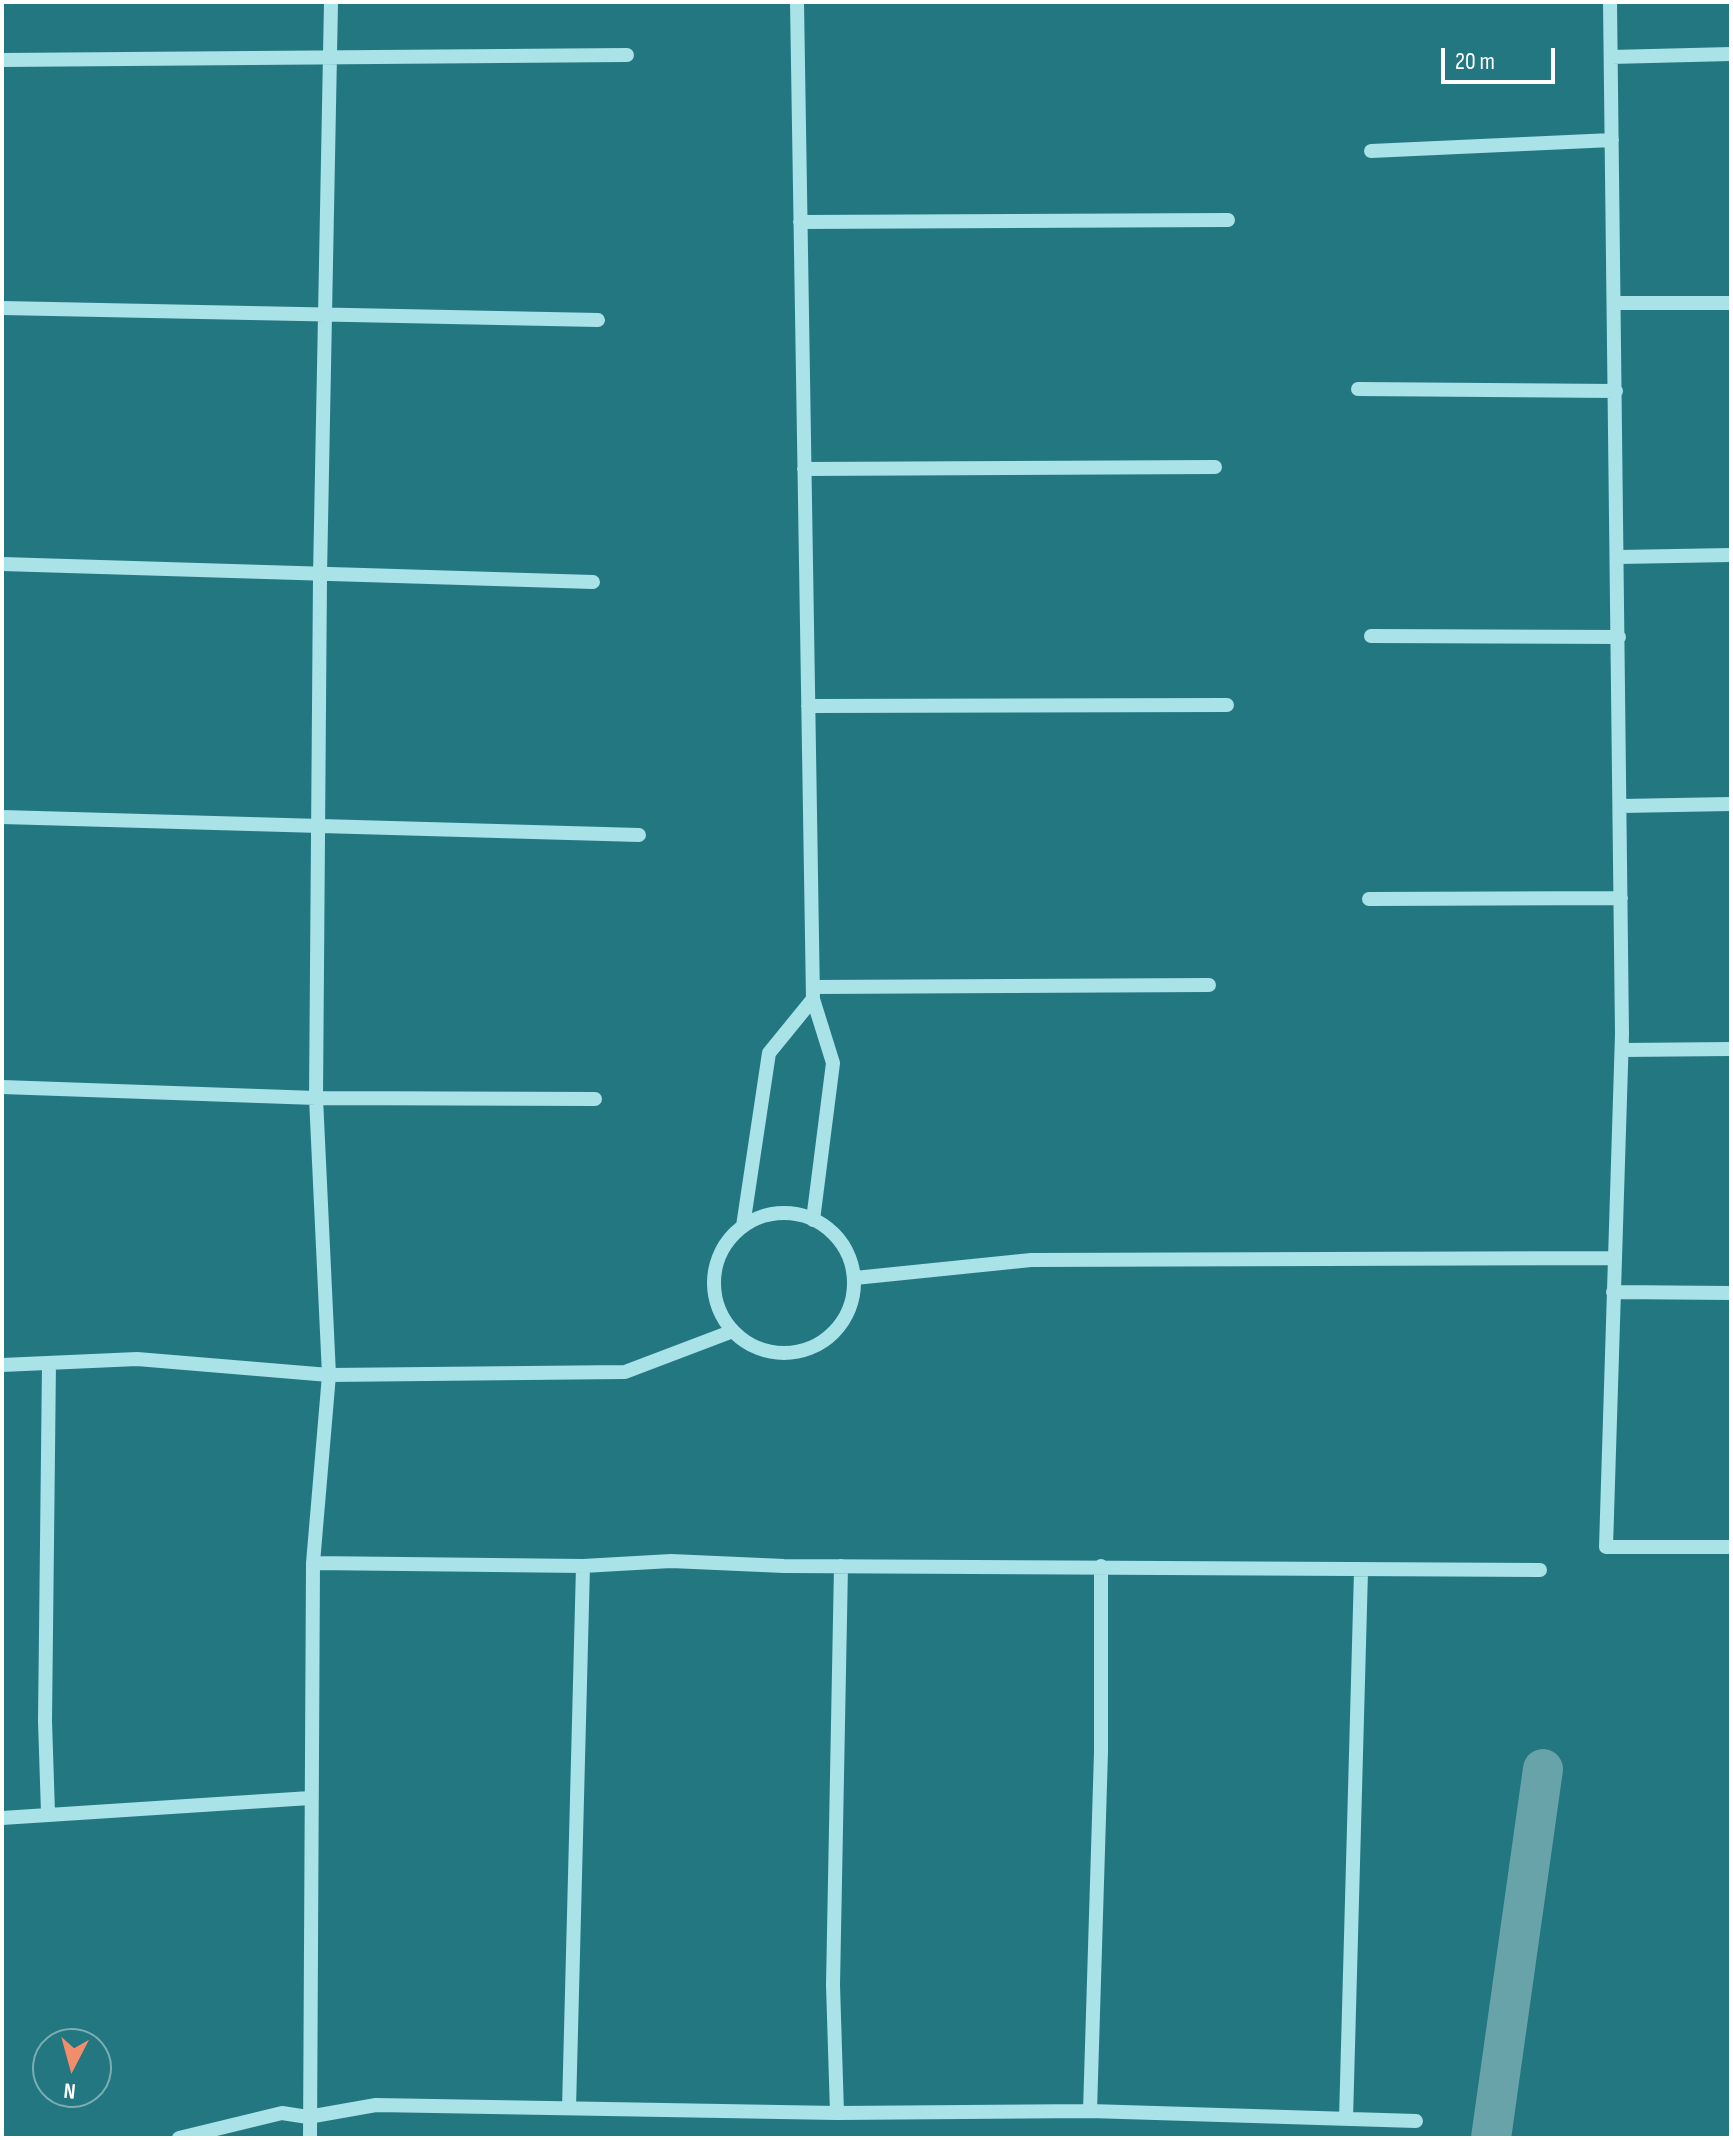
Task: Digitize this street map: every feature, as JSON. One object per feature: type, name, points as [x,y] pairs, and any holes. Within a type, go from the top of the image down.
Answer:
[{"type":"street","points":[[310,2138],[313,1563],[329,1375],[316,1098],[320,576],[331,2]]},
{"type":"street","points":[[797,2],[813,993],[833,1063],[813,1220]]},
{"type":"street","points":[[1610,2],[1619,557],[1622,1050],[1606,1547],[1731,1547]]},
{"type":"street","points":[[1611,57],[1731,54]]},
{"type":"street","points":[[2,60],[627,55]]},
{"type":"street","points":[[1371,151],[1612,140]]},
{"type":"street","points":[[800,222],[1228,220]]},
{"type":"street","points":[[1615,303],[1731,303]]},
{"type":"street","points":[[2,308],[327,312],[598,320]]},
{"type":"street","points":[[1358,389],[1616,391]]},
{"type":"street","points":[[804,469],[1215,467]]},
{"type":"street","points":[[1619,557],[1731,555]]},
{"type":"street","points":[[2,564],[593,582]]},
{"type":"street","points":[[1371,636],[1619,637]]},
{"type":"street","points":[[808,706],[1227,705]]},
{"type":"street","points":[[1621,806],[1731,804]]},
{"type":"street","points":[[2,817],[639,835]]},
{"type":"street","points":[[1369,899],[1621,898]]},
{"type":"street","points":[[813,993],[1209,985]]},
{"type":"street","points":[[743,1226],[769,1053],[813,993]]},
{"type":"street","points":[[1622,1050],[1731,1049]]},
{"type":"street","points":[[2,1087],[316,1098],[595,1099]]},
{"type":"street","points":[[785,1213],[813,1220],[829,1228],[845,1247],[855,1278],[855,1294],[847,1317],[832,1336],[811,1349],[787,1354],[763,1350],[742,1341],[733,1331],[717,1305],[713,1283],[722,1251],[743,1226],[763,1216],[785,1213]]},
{"type":"street","points":[[855,1278],[1031,1260],[1614,1258]]},
{"type":"street","points":[[1613,1292],[1731,1293]]},
{"type":"street","points":[[2,1365],[137,1359],[329,1375],[625,1372],[733,1331]]},
{"type":"street","points":[[48,1813],[45,1721],[49,1363]]},
{"type":"street","points":[[313,1563],[583,1566],[671,1561],[841,1566],[1540,1570]]},
{"type":"street","points":[[569,2108],[583,1566]]},
{"type":"street","points":[[837,2113],[833,1985],[841,1566]]},
{"type":"street","points":[[1090,2111],[1101,1752],[1101,1566]]},
{"type":"street","points":[[1346,2119],[1361,1571]]},
{"type":"street","points":[[2,1818],[310,1798]]},
{"type":"street","points":[[179,2138],[282,2113],[308,2117],[376,2105],[837,2113],[1090,2111],[1416,2121]]},
{"type":"waterway","points":[[1491,2138],[1543,1769]]}]
